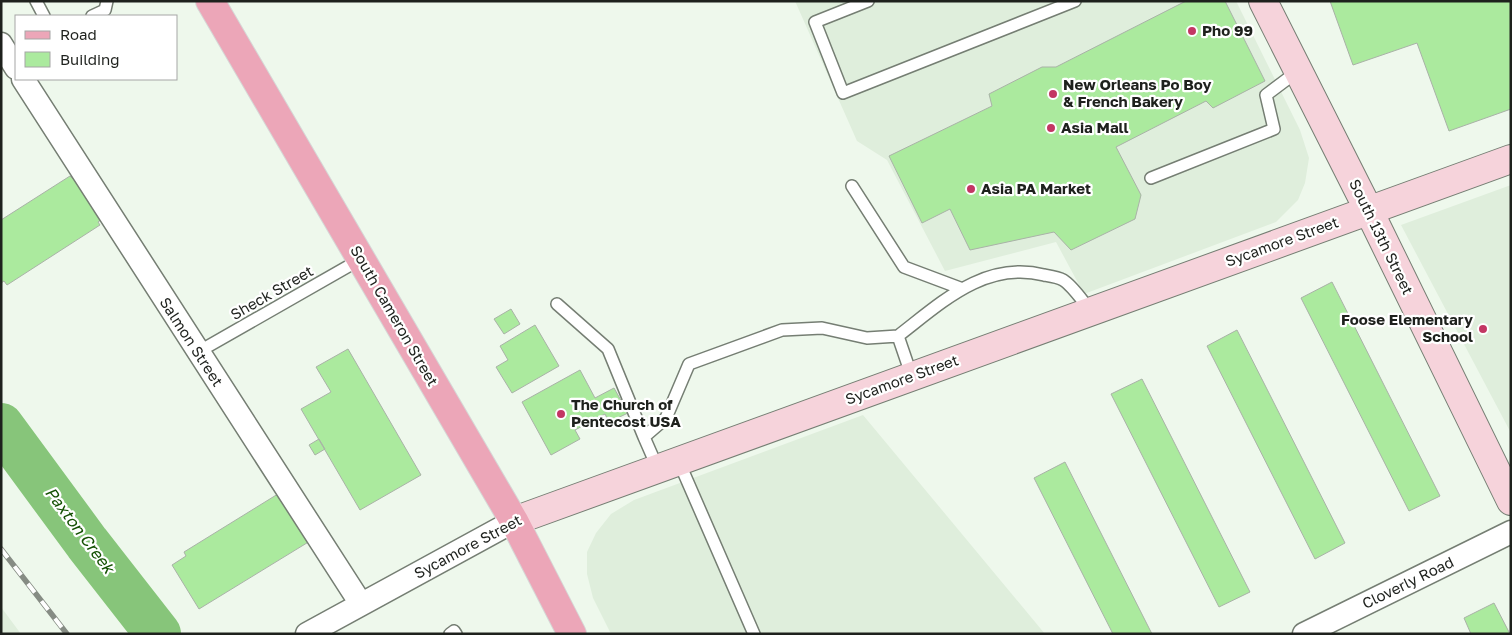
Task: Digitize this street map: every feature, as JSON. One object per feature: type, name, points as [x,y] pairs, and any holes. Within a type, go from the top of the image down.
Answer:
[{"type":"main road","name":"South Cameron Street","points":[[210,1],[514,521],[572,634]]},
{"type":"main road","name":"South 13th Street","points":[[1263,1],[1511,501]]},
{"type":"main road","name":"Sycamore Street","points":[[514,521],[1511,159]]},
{"type":"street","points":[[1,44],[15,66]]},
{"type":"street","name":"Salmon Street","points":[[24,80],[361,604]]},
{"type":"street","name":"Sycamore Street","points":[[307,634],[514,521]]},
{"type":"street","name":"Cloverly Road","points":[[1304,634],[1511,532]]},
{"type":"lane","points":[[36,1],[43,15]]},
{"type":"lane","points":[[94,15],[105,10],[107,1]]},
{"type":"lane","points":[[868,1],[815,22],[843,93],[1075,1]]},
{"type":"lane","points":[[1151,178],[1274,129],[1266,95],[1298,71]]},
{"type":"lane","points":[[852,186],[904,267],[960,288]]},
{"type":"lane","name":"Sheck Street","points":[[198,352],[361,259]]},
{"type":"lane","points":[[644,437],[666,418],[689,364],[782,330],[822,328],[867,338],[898,336],[960,288],[1002,273],[1023,271],[1063,280],[1092,311]]},
{"type":"lane","points":[[557,304],[608,349],[644,437],[668,465],[754,634]]},
{"type":"lane","points":[[898,336],[912,376]]},
{"type":"lane","points":[[450,634],[454,631],[456,634]]},
{"type":"shaded area","points":[[795,1],[1236,1],[1300,130],[1309,158],[1305,183],[1298,200],[1276,222],[1084,294],[1056,242],[945,271],[887,160],[857,141]]},
{"type":"shaded area","name":"Foose Elementary School","points":[[1511,185],[1511,433],[1401,225]]},
{"type":"shaded area","points":[[863,415],[1045,634],[611,634],[593,598],[587,574],[587,552],[596,533],[611,514],[634,500]]},
{"type":"shaded area","points":[[1,607],[21,634],[1,634]]},
{"type":"building","name":"Asia Mall","points":[[1186,1],[1225,1],[1265,81],[1213,108],[1206,101],[1116,147],[1141,195],[1135,219],[1071,250],[1054,232],[970,250],[950,209],[922,223],[889,156],[992,106],[989,94],[1042,67],[1056,67]]},
{"type":"building","points":[[1330,1],[1511,1],[1511,109],[1449,131],[1417,43],[1353,65]]},
{"type":"building","points":[[70,176],[74,180],[80,176],[106,216],[98,222],[100,225],[7,285],[4,281],[1,283],[1,220]]},
{"type":"building","points":[[1332,282],[1440,496],[1409,511],[1301,298]]},
{"type":"building","points":[[511,309],[520,324],[504,334],[494,319]]},
{"type":"building","points":[[535,325],[559,366],[512,393],[496,367],[508,360],[500,346]]},
{"type":"building","points":[[1237,330],[1345,543],[1315,559],[1207,346]]},
{"type":"building","points":[[348,349],[421,475],[360,510],[301,409],[331,392],[316,367]]},
{"type":"building","points":[[580,370],[595,398],[614,388],[628,413],[609,422],[605,414],[575,430],[580,439],[551,455],[522,402]]},
{"type":"building","points":[[1142,379],[1250,592],[1219,607],[1111,394]]},
{"type":"building","points":[[319,439],[325,449],[315,455],[309,445]]},
{"type":"building","points":[[1065,462],[1152,634],[1113,634],[1034,478]]},
{"type":"building","points":[[286,489],[315,538],[199,609],[172,565],[186,556],[184,552]]},
{"type":"building","points":[[1494,603],[1510,634],[1471,634],[1464,618]]},
{"type":"waterway","name":"Paxton Creek","points":[[1,426],[87,543],[158,634]]},
{"type":"railway","points":[[1,549],[67,634]]},
{"type":"place","name":"Pho 99","points":[[1192,31]]},
{"type":"place","name":"New Orleans Po Boy & French Bakery","points":[[1053,94]]},
{"type":"place","name":"Asia Mall","points":[[1051,128]]},
{"type":"place","name":"Asia PA Market","points":[[971,189]]},
{"type":"place","name":"Foose Elementary School","points":[[1483,329]]},
{"type":"place","name":"The Church of Pentecost USA","points":[[561,414]]}]
